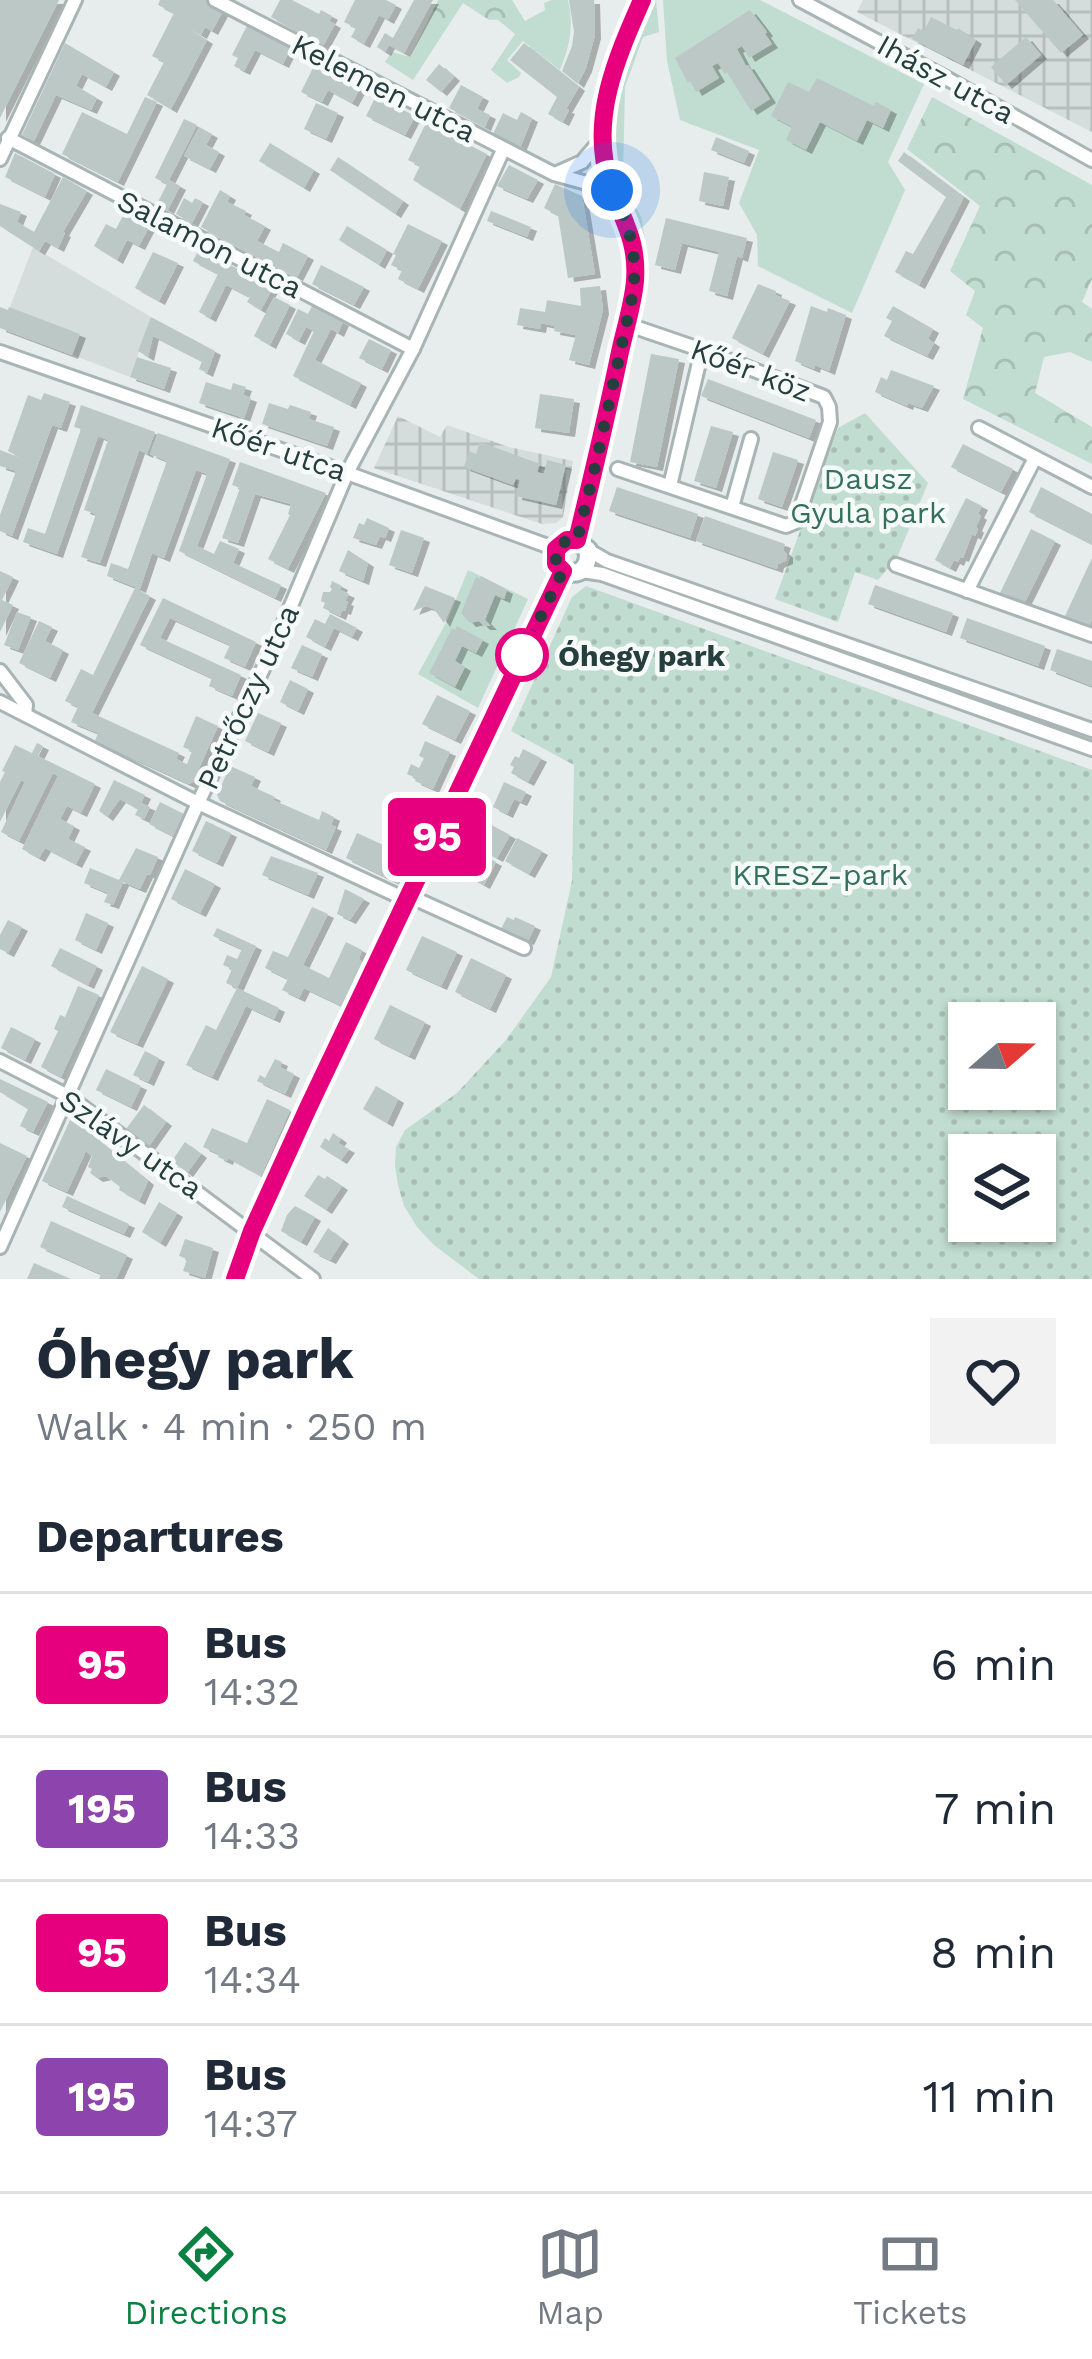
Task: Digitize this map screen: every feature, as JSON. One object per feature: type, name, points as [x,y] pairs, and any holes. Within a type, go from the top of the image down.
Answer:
[{"type":"street","points":[[0,159],[75,0]]},
{"type":"street","name":"Kelemen utca","points":[[215,0],[503,150],[554,174],[612,190]]},
{"type":"street","points":[[624,0],[626,36]]},
{"type":"street","points":[[235,1279],[252,1231],[408,898],[572,571],[588,562],[582,545],[635,280],[628,225],[612,190],[601,140],[605,99],[642,0]]},
{"type":"street","name":"Ihász utca","points":[[800,0],[1092,160]]},
{"type":"street","name":"Salamon utca","points":[[8,138],[413,349]]},
{"type":"street","points":[[554,174],[582,162],[601,140]]},
{"type":"street","name":"Petrőczy utca","points":[[0,1247],[198,803],[274,646],[347,473],[413,349],[503,150]]},
{"type":"street","name":"Kőér köz","points":[[618,469],[786,526],[796,522],[830,422],[824,397],[626,324]]},
{"type":"street","points":[[670,486],[702,350]]},
{"type":"street","name":"Kőér utca","points":[[0,352],[556,549]]},
{"type":"street","points":[[979,428],[1092,487]]},
{"type":"street","points":[[732,507],[752,439]]},
{"type":"street","points":[[967,591],[1035,458]]},
{"type":"street","points":[[1092,730],[608,562],[582,545],[567,540],[556,549],[556,564],[572,571],[602,574],[1092,749]]},
{"type":"street","points":[[896,565],[1092,635]]},
{"type":"street","points":[[0,671],[26,705],[25,714]]},
{"type":"street","points":[[0,702],[198,803],[524,949]]},
{"type":"street","name":"Szlávy utca","points":[[0,1061],[68,1096],[313,1279]]},
{"type":"shaded area","points":[[863,0],[1092,0],[1092,132],[857,12]]},
{"type":"shaded area","points":[[33,247],[151,317],[130,377],[2,328]]},
{"type":"shaded area","points":[[398,416],[440,437],[447,425],[509,447],[573,461],[563,517],[542,524],[374,468]]},
{"type":"green space","points":[[438,0],[495,0],[510,19],[489,20],[463,3],[413,80],[385,62],[392,52],[410,57]]},
{"type":"green space","points":[[474,0],[512,0],[525,21],[545,10],[544,3],[568,0],[570,35],[560,70],[523,41],[507,60],[521,73],[519,77],[507,83],[491,70],[515,34]]},
{"type":"green space","points":[[651,0],[656,0],[659,32],[643,37],[625,87],[623,174],[641,217],[645,240],[640,242],[616,162],[612,129],[613,111]]},
{"type":"green space","points":[[663,0],[760,0],[924,84],[888,162],[905,190],[852,313],[758,266],[757,235],[739,203],[759,150],[680,120],[667,61]]},
{"type":"green space","points":[[932,97],[1092,185],[1092,279],[1082,302],[1092,309],[1092,362],[1070,352],[1044,357],[1035,393],[1092,427],[1092,464],[963,399],[983,328],[966,315],[975,291],[950,271],[980,206],[907,149]]},
{"type":"green space","name":"Dausz Gyula park","points":[[865,413],[928,483],[897,558],[878,580],[855,572],[838,622],[775,599],[838,428]]},
{"type":"green space","points":[[468,570],[528,599],[478,708],[418,674]]},
{"type":"green space","name":"Óhegy park","points":[[586,586],[1092,770],[1092,1279],[479,1279],[434,1245],[404,1206],[396,1147],[405,1130],[457,1093],[506,1040],[551,977],[572,881],[574,765],[511,731],[572,597]]},
{"type":"building","points":[[0,0],[59,0],[0,118]]},
{"type":"building","points":[[160,0],[207,0],[224,9],[212,31],[205,27],[201,35],[183,25],[207,40],[171,109],[147,95],[164,62],[152,56],[174,13],[158,5]]},
{"type":"building","points":[[280,0],[332,16],[329,21],[335,24],[323,46],[307,37],[316,20],[306,36],[271,17]]},
{"type":"building","points":[[355,0],[386,0],[396,5],[388,20],[379,15],[364,44],[351,37],[356,28],[344,22]]},
{"type":"building","points":[[414,0],[433,0],[404,53],[389,45],[385,52],[377,47],[385,33],[393,38]]},
{"type":"building","points":[[569,0],[594,0],[595,35],[578,84],[562,71],[574,32]]},
{"type":"building","points":[[1015,0],[1053,0],[1083,35],[1061,53]]},
{"type":"building","points":[[750,10],[772,44],[749,58],[742,46],[737,49],[770,99],[751,111],[718,63],[712,66],[719,78],[696,92],[675,58]]},
{"type":"building","points":[[931,17],[976,40],[963,65],[912,39],[918,28],[924,31]]},
{"type":"building","points":[[249,22],[293,44],[283,64],[255,50],[244,71],[234,66],[238,58],[232,55]]},
{"type":"building","points":[[1026,37],[1041,55],[1006,85],[991,67]]},
{"type":"building","points":[[65,43],[114,72],[106,87],[82,74],[76,86],[97,98],[91,110],[56,95],[34,141],[22,135]]},
{"type":"building","points":[[524,43],[579,87],[563,122],[548,114],[557,97],[510,60]]},
{"type":"building","points":[[318,58],[364,81],[352,103],[328,90],[322,102],[301,92]]},
{"type":"building","points":[[439,64],[454,77],[441,92],[426,80]]},
{"type":"building","points":[[817,78],[891,110],[883,128],[867,120],[857,141],[820,122],[806,150],[786,140],[792,127],[771,116],[788,82],[809,92]]},
{"type":"building","points":[[461,85],[483,97],[477,109],[490,115],[485,127],[449,108]]},
{"type":"building","points":[[376,96],[415,116],[405,135],[366,116]]},
{"type":"building","points":[[145,97],[157,102],[118,182],[62,154],[82,112],[127,134]]},
{"type":"building","points":[[316,103],[338,113],[326,139],[304,129]]},
{"type":"building","points":[[521,112],[532,118],[520,148],[493,134],[503,113],[517,120]]},
{"type":"building","points":[[184,119],[197,125],[169,180],[180,186],[168,210],[157,204],[167,184],[155,178]]},
{"type":"building","points":[[426,123],[487,154],[460,209],[413,180],[420,166],[408,160]]},
{"type":"building","points":[[199,127],[212,134],[206,145],[219,152],[210,169],[184,156]]},
{"type":"building","points":[[716,137],[749,151],[744,163],[711,150]]},
{"type":"building","points":[[270,143],[314,170],[304,188],[259,161]]},
{"type":"building","points":[[904,152],[964,197],[919,285],[895,272],[906,251],[913,254],[946,197],[898,161]]},
{"type":"building","points":[[15,153],[55,174],[45,197],[5,177]]},
{"type":"building","points":[[338,157],[403,201],[395,214],[330,170]]},
{"type":"building","points":[[509,165],[538,180],[527,199],[497,186]]},
{"type":"building","points":[[704,172],[729,177],[723,206],[699,201]]},
{"type":"building","points":[[63,177],[87,191],[58,248],[45,241],[39,251],[0,226],[0,204],[21,212],[17,222],[34,232]]},
{"type":"building","points":[[555,184],[582,196],[595,274],[568,278],[558,215],[544,208]]},
{"type":"building","points":[[220,190],[230,196],[227,202],[265,226],[257,241],[279,252],[283,243],[308,256],[297,277],[201,227]]},
{"type":"building","points":[[184,198],[203,202],[192,223],[176,214]]},
{"type":"building","points":[[126,210],[151,223],[139,246],[127,240],[117,260],[94,246],[106,224],[116,229]]},
{"type":"building","points":[[491,211],[531,227],[527,237],[487,221]]},
{"type":"building","points":[[666,218],[747,238],[727,296],[709,291],[719,252],[682,243],[675,270],[655,265]]},
{"type":"building","points":[[408,224],[442,241],[418,289],[398,279],[402,270],[391,265]]},
{"type":"building","points":[[347,226],[387,250],[379,265],[339,240]]},
{"type":"building","points":[[199,249],[273,287],[261,310],[247,302],[250,297],[226,285],[210,318],[199,312],[218,274],[193,261]]},
{"type":"building","points":[[153,252],[178,263],[159,301],[135,288]]},
{"type":"building","points":[[321,265],[364,287],[354,305],[312,284]]},
{"type":"building","points":[[758,284],[790,301],[763,354],[732,338]]},
{"type":"building","points":[[600,286],[603,310],[589,365],[569,360],[576,335],[541,323],[540,329],[517,325],[520,308],[545,312],[547,300],[581,306],[580,288]]},
{"type":"building","points":[[274,297],[290,305],[270,345],[254,336]]},
{"type":"building","points":[[312,306],[343,322],[338,333],[331,329],[315,360],[361,383],[350,405],[293,376],[314,331],[306,327],[299,341],[286,334],[298,309],[308,314]]},
{"type":"building","points":[[811,306],[846,315],[829,371],[795,361]]},
{"type":"building","points":[[893,306],[933,329],[928,339],[934,343],[927,356],[884,336]]},
{"type":"building","points":[[0,307],[80,334],[72,355],[0,328]]},
{"type":"building","points":[[151,317],[215,351],[207,373],[199,369],[202,361],[153,336],[148,357],[138,351]]},
{"type":"building","points":[[369,339],[391,350],[382,369],[359,358]]},
{"type":"building","points":[[651,354],[679,359],[657,467],[630,462]]},
{"type":"building","points":[[137,357],[171,368],[164,389],[130,377]]},
{"type":"building","points":[[891,370],[934,386],[922,408],[875,392],[881,377],[887,380]]},
{"type":"building","points":[[708,379],[816,420],[809,438],[701,396]]},
{"type":"building","points":[[206,382],[231,390],[233,383],[246,387],[243,395],[251,398],[244,418],[199,403]]},
{"type":"building","points":[[44,393],[70,402],[61,428],[52,425],[12,536],[0,531],[0,515],[16,471],[0,466],[0,450],[21,458],[8,451],[28,395],[41,400]]},
{"type":"building","points":[[540,394],[574,399],[569,433],[535,428]]},
{"type":"building","points":[[269,403],[311,412],[309,419],[334,427],[327,446],[262,424]]},
{"type":"building","points":[[81,405],[155,432],[147,454],[139,450],[100,563],[81,557],[96,514],[84,510],[108,440],[98,436],[57,554],[23,542],[28,528],[45,534],[81,429],[74,427]]},
{"type":"building","points":[[711,426],[733,432],[716,488],[694,481]]},
{"type":"building","points":[[158,433],[230,459],[197,546],[214,554],[220,541],[239,549],[233,563],[281,585],[275,598],[179,551],[207,474],[196,470],[164,558],[152,553],[140,589],[107,576],[111,563],[128,569],[167,461],[150,454]]},
{"type":"building","points":[[480,442],[540,464],[537,472],[544,474],[547,460],[566,465],[556,505],[516,496],[520,480],[513,485],[464,467],[469,451],[476,454]]},
{"type":"building","points":[[963,444],[1013,469],[1001,492],[951,467]]},
{"type":"building","points":[[773,452],[798,460],[782,507],[758,499]]},
{"type":"building","points":[[240,462],[326,493],[288,569],[268,559],[291,504],[255,494],[238,543],[222,538],[240,488],[232,485]]},
{"type":"building","points":[[617,487],[698,514],[690,538],[609,511]]},
{"type":"building","points":[[1041,487],[1092,514],[1092,544],[1029,512]]},
{"type":"building","points":[[966,498],[982,506],[981,516],[963,558],[954,560],[950,568],[935,560]]},
{"type":"building","points":[[705,516],[785,544],[787,560],[777,569],[696,541]]},
{"type":"building","points":[[367,518],[389,528],[376,545],[353,538],[359,523],[364,525]]},
{"type":"building","points":[[1031,529],[1055,541],[1024,604],[1000,593]]},
{"type":"building","points":[[401,530],[424,538],[412,573],[389,565]]},
{"type":"building","points":[[348,550],[368,563],[363,581],[339,571]]},
{"type":"building","points":[[1092,558],[1092,619],[1089,627],[1065,616]]},
{"type":"building","points":[[0,571],[13,577],[2,600],[13,605],[0,632]]},
{"type":"building","points":[[476,577],[507,590],[504,599],[495,595],[485,620],[491,626],[470,623],[461,613]]},
{"type":"building","points":[[332,581],[349,594],[340,616],[323,608],[321,601],[323,592],[332,589]]},
{"type":"building","points":[[875,585],[953,613],[946,632],[868,604]]},
{"type":"building","points":[[425,586],[455,598],[444,623],[434,609],[426,606],[413,611]]},
{"type":"building","points":[[135,588],[150,596],[92,713],[179,753],[176,759],[187,764],[192,751],[183,747],[196,716],[218,726],[189,784],[95,741],[98,733],[71,722],[78,707],[65,701],[81,669],[93,675]]},
{"type":"building","points":[[163,598],[256,642],[245,667],[224,658],[230,645],[170,618],[160,638],[241,675],[232,696],[209,686],[212,678],[140,645]]},
{"type":"building","points":[[17,612],[31,617],[18,650],[4,645]]},
{"type":"building","points":[[330,614],[357,628],[352,637],[334,628],[325,647],[306,637],[315,619],[325,624]]},
{"type":"building","points":[[967,618],[1045,646],[1038,666],[960,638]]},
{"type":"building","points":[[39,621],[52,627],[45,641],[63,650],[50,678],[19,663]]},
{"type":"building","points":[[457,626],[483,640],[476,653],[462,646],[455,661],[465,667],[455,687],[429,673]]},
{"type":"building","points":[[302,645],[322,654],[312,677],[291,668]]},
{"type":"building","points":[[1057,649],[1092,661],[1092,686],[1050,670]]},
{"type":"building","points":[[290,680],[308,689],[298,711],[280,702]]},
{"type":"building","points":[[437,695],[470,711],[455,740],[422,724]]},
{"type":"building","points":[[258,713],[281,723],[268,752],[245,741]]},
{"type":"building","points":[[425,741],[450,752],[433,789],[407,774],[411,764],[419,768]]},
{"type":"building","points":[[37,743],[43,746],[38,756],[95,784],[81,813],[67,806],[60,819],[74,826],[68,839],[85,847],[76,864],[45,848],[39,858],[22,849],[58,776],[53,773],[19,841],[1,832],[25,782],[21,780],[0,822],[2,771],[15,745],[32,753]]},
{"type":"building","points":[[523,749],[541,758],[528,782],[511,773],[514,767],[510,765]]},
{"type":"building","points":[[230,766],[255,777],[251,786],[275,797],[273,800],[319,820],[322,811],[334,817],[331,825],[336,827],[326,850],[220,801],[217,795]]},
{"type":"building","points":[[114,780],[145,795],[141,803],[150,807],[144,819],[135,815],[138,809],[120,799],[107,817],[99,811]]},
{"type":"building","points":[[504,782],[526,792],[521,802],[514,799],[507,814],[493,807]]},
{"type":"building","points":[[160,802],[184,814],[173,836],[149,824]]},
{"type":"building","points":[[411,808],[431,817],[418,844],[399,835]]},
{"type":"building","points":[[206,821],[231,833],[217,863],[192,851]]},
{"type":"building","points":[[486,822],[510,835],[497,858],[473,845]]},
{"type":"building","points":[[357,833],[412,858],[400,884],[346,858]]},
{"type":"building","points":[[517,838],[542,851],[529,874],[505,861]]},
{"type":"building","points":[[136,848],[158,857],[150,875],[140,889],[123,882],[113,905],[104,902],[108,893],[84,883],[90,868],[119,880]]},
{"type":"building","points":[[471,849],[496,862],[484,885],[460,872]]},
{"type":"building","points":[[271,856],[318,873],[308,895],[262,875]]},
{"type":"building","points":[[185,869],[215,884],[200,913],[171,899]]},
{"type":"building","points":[[345,889],[364,899],[350,920],[337,914]]},
{"type":"building","points":[[312,907],[328,914],[303,965],[329,978],[346,942],[362,950],[359,959],[363,963],[342,1006],[304,988],[299,998],[282,990],[288,979],[265,968],[273,951],[288,957]]},
{"type":"building","points":[[86,913],[108,923],[96,950],[75,940]]},
{"type":"building","points":[[507,917],[535,926],[528,941],[501,929]]},
{"type":"building","points":[[8,920],[22,927],[8,953],[0,949],[0,935]]},
{"type":"building","points":[[217,928],[256,946],[237,988],[226,983],[232,969],[223,965],[227,955],[237,959],[242,949],[213,936]]},
{"type":"building","points":[[422,936],[457,952],[441,986],[406,970]]},
{"type":"building","points":[[60,948],[97,966],[88,985],[51,966]]},
{"type":"building","points":[[471,958],[506,975],[490,1009],[455,992]]},
{"type":"building","points":[[142,966],[168,979],[137,1044],[110,1032]]},
{"type":"building","points":[[78,986],[99,995],[61,1077],[41,1067],[58,1031],[54,1029],[60,1015],[65,1017]]},
{"type":"building","points":[[237,988],[279,1008],[274,1019],[246,1006],[212,1077],[186,1065],[206,1025],[216,1030]]},
{"type":"building","points":[[390,1005],[425,1022],[409,1056],[374,1039]]},
{"type":"building","points":[[11,1027],[35,1039],[25,1060],[1,1048]]},
{"type":"building","points":[[145,1051],[159,1058],[148,1082],[133,1075]]},
{"type":"building","points":[[275,1059],[294,1074],[285,1094],[257,1081],[260,1075],[265,1078]]},
{"type":"building","points":[[106,1069],[141,1086],[131,1107],[96,1090]]},
{"type":"building","points":[[0,1079],[48,1102],[33,1132],[20,1126],[28,1109],[0,1092]]},
{"type":"building","points":[[376,1086],[398,1099],[387,1123],[363,1109]]},
{"type":"building","points":[[267,1099],[290,1110],[261,1176],[203,1147],[212,1128],[247,1143]]},
{"type":"building","points":[[144,1105],[166,1122],[149,1146],[126,1129]]},
{"type":"building","points":[[71,1118],[148,1181],[139,1201],[106,1176],[97,1178],[90,1173],[92,1156],[86,1151],[67,1192],[42,1181]]},
{"type":"building","points":[[333,1133],[349,1149],[341,1160],[320,1147]]},
{"type":"building","points":[[185,1142],[201,1154],[187,1173],[172,1161]]},
{"type":"building","points":[[0,1143],[27,1156],[0,1212]]},
{"type":"building","points":[[318,1175],[342,1186],[326,1210],[304,1196]]},
{"type":"building","points":[[67,1196],[129,1224],[124,1234],[62,1207]]},
{"type":"building","points":[[159,1202],[177,1213],[160,1243],[142,1232]]},
{"type":"building","points":[[295,1206],[315,1217],[301,1242],[281,1231]]},
{"type":"building","points":[[51,1221],[127,1255],[116,1279],[99,1279],[101,1274],[40,1247]]},
{"type":"building","points":[[328,1228],[343,1240],[330,1260],[313,1252]]},
{"type":"building","points":[[185,1239],[213,1248],[205,1278],[183,1271],[187,1259],[179,1256]]},
{"type":"building","points":[[34,1263],[71,1279],[27,1279]]},
{"type":"bus line","name":"95","points":[[235,1279],[308,1108],[563,571],[556,564],[556,549],[567,540],[577,540],[635,280],[628,225],[603,160],[601,119],[642,0]]},
{"type":"place","name":"Óhegy park","points":[[522,655]]},
{"type":"route","points":[[522,655],[563,571],[556,564],[556,549],[567,540],[577,540],[632,298],[632,244],[612,190]]},
{"type":"park label","name":"KRESZ-park","points":[[820,874]]}]
